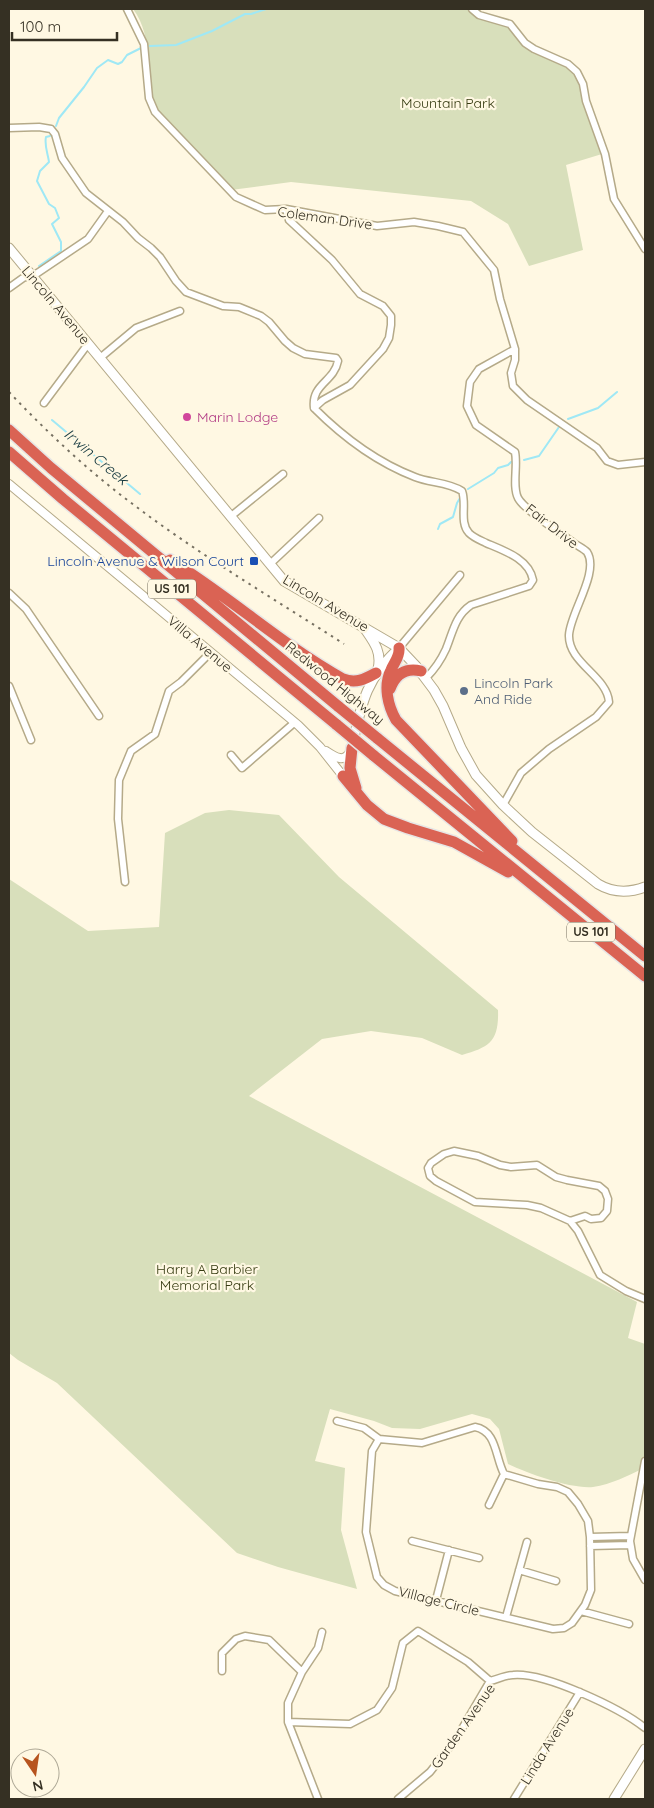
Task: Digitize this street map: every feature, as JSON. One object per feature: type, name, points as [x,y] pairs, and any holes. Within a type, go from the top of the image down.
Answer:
[{"type":"highway","name":"Redwood Highway","points":[[9,430],[133,537],[645,956]]},
{"type":"highway","name":"US 101","points":[[9,452],[63,499],[373,755],[645,976]]},
{"type":"highway","points":[[133,537],[202,580],[261,624],[343,679],[357,682],[376,673]]},
{"type":"highway","points":[[399,648],[398,656],[388,676],[388,696],[394,716],[403,728],[494,820],[537,868]]},
{"type":"highway","points":[[388,696],[392,682],[398,674],[408,670],[423,674]]},
{"type":"highway","points":[[352,748],[350,768],[359,797]]},
{"type":"highway","points":[[343,776],[359,797],[376,813],[390,821],[454,842],[536,887]]},
{"type":"main road","name":"Lincoln Avenue","points":[[9,248],[284,581],[399,648],[423,674],[443,706],[461,748],[476,776],[503,805],[532,832],[598,884],[609,889],[622,891],[631,891],[645,887]]},
{"type":"main road","points":[[352,748],[363,700],[380,661],[379,652],[364,626]]},
{"type":"main road","points":[[376,673],[399,648]]},
{"type":"main road","points":[[614,1799],[645,1749]]},
{"type":"street","name":"Coleman Drive","points":[[127,9],[144,44],[150,98],[160,118],[236,197],[265,210],[286,209],[376,226],[414,222],[463,232],[494,270],[500,299],[516,349],[511,374],[513,386],[520,395],[597,448],[607,460],[618,465],[645,462]]},
{"type":"street","points":[[472,9],[478,15],[510,24],[525,43],[568,64],[577,72],[583,84],[586,101],[605,154],[614,199],[645,248]]},
{"type":"street","points":[[9,128],[39,127],[51,129],[55,134],[62,158],[86,193],[123,222],[138,238],[151,248],[186,292],[223,306],[239,307],[261,316],[269,322],[285,341],[305,354],[336,358],[338,361],[337,367],[316,391],[312,399],[314,408],[345,436],[384,463],[419,479],[447,485],[462,491],[465,502],[465,525],[468,532],[474,537],[509,553],[520,560],[531,571],[533,580],[529,586],[471,605],[465,610],[451,630],[447,646],[440,661],[423,674]]},
{"type":"street","points":[[286,209],[289,220],[332,260],[360,294],[383,306],[390,316],[389,338],[383,349],[350,385],[323,400],[314,408]]},
{"type":"street","points":[[9,288],[88,239],[108,211]]},
{"type":"street","points":[[100,358],[136,328],[180,310]]},
{"type":"street","points":[[44,404],[88,344]]},
{"type":"street","name":"Fair Drive","points":[[503,805],[521,773],[549,749],[596,717],[608,702],[608,693],[574,653],[569,639],[570,624],[586,585],[590,568],[587,553],[529,509],[518,497],[515,478],[516,452],[476,424],[467,406],[470,382],[479,369],[516,349]]},
{"type":"street","points":[[230,517],[283,474]]},
{"type":"street","name":"Villa Avenue","points":[[9,484],[294,723],[320,747],[343,776]]},
{"type":"street","points":[[270,564],[319,518]]},
{"type":"street","points":[[399,648],[460,575]]},
{"type":"street","points":[[9,593],[26,609],[99,716]]},
{"type":"street","points":[[125,882],[118,819],[119,780],[131,752],[154,734],[169,691],[181,682],[210,653]]},
{"type":"street","points":[[9,686],[32,740]]},
{"type":"street","points":[[231,755],[242,768],[294,723]]},
{"type":"street","name":"Villa Avenue","points":[[320,747],[342,759],[347,757],[352,748]]},
{"type":"street","points":[[570,1221],[584,1216],[591,1219],[601,1218],[607,1211],[608,1199],[605,1191],[599,1186],[556,1177],[537,1165],[511,1167],[500,1165],[478,1156],[454,1151],[435,1158],[428,1168],[430,1176],[436,1182],[476,1202],[534,1207],[570,1221],[578,1231],[600,1275],[645,1299]]},
{"type":"street","points":[[337,1421],[364,1428],[379,1439],[422,1443],[468,1428],[482,1428],[492,1438],[504,1474],[489,1505]]},
{"type":"street","name":"Village Circle","points":[[379,1439],[372,1450],[366,1532],[378,1577],[384,1585],[395,1591],[553,1629],[564,1628],[572,1623],[586,1605],[591,1590],[588,1521],[568,1492],[504,1474]]},
{"type":"street","points":[[645,1461],[630,1536],[630,1545],[635,1563],[645,1580]]},
{"type":"street","points":[[590,1537],[630,1536]]},
{"type":"street","points":[[412,1541],[479,1558]]},
{"type":"street","points":[[506,1617],[527,1542]]},
{"type":"street","points":[[590,1546],[630,1545]]},
{"type":"street","points":[[436,1600],[449,1550]]},
{"type":"street","points":[[519,1570],[556,1581]]},
{"type":"street","points":[[581,1611],[630,1624]]},
{"type":"street","points":[[288,1722],[350,1724],[377,1710],[392,1688],[403,1643],[418,1631],[468,1662],[490,1681]]},
{"type":"street","points":[[318,1799],[288,1722],[288,1703],[302,1672],[318,1648],[322,1632]]},
{"type":"street","points":[[222,1671],[222,1653],[236,1639],[246,1636],[269,1640],[302,1672]]},
{"type":"street","name":"Garden Avenue","points":[[398,1799],[430,1772],[456,1739],[490,1681],[512,1675],[530,1676],[580,1692],[634,1718],[645,1728]]},
{"type":"street","name":"Linda Avenue","points":[[514,1799],[580,1692]]},
{"type":"green space","name":"Mountain Park","points":[[133,9],[474,9],[481,14],[505,20],[528,44],[570,63],[580,76],[602,154],[566,165],[583,250],[529,266],[508,224],[471,201],[291,182],[231,190],[155,108],[150,83],[147,45],[140,20]]},
{"type":"green space","name":"Harry A Barbier Memorial Park","points":[[229,810],[279,815],[339,877],[498,1010],[497,1029],[491,1041],[472,1052],[462,1055],[422,1038],[371,1031],[322,1039],[249,1096],[637,1302],[628,1338],[645,1344],[644,1468],[600,1486],[573,1486],[538,1476],[508,1464],[499,1429],[490,1419],[472,1414],[420,1429],[392,1428],[330,1409],[315,1461],[345,1468],[341,1530],[357,1589],[278,1567],[237,1553],[57,1383],[9,1353],[9,879],[88,931],[159,927],[165,833],[205,813]]},
{"type":"waterway","points":[[150,46],[176,45],[212,31],[245,14],[266,9]]},
{"type":"waterway","points":[[56,126],[59,118],[97,68],[108,60],[118,64],[127,55],[141,48]]},
{"type":"waterway","points":[[39,266],[61,251],[61,242],[52,224],[59,218],[55,208],[49,204],[37,181],[40,171],[49,162],[46,137],[50,136]]},
{"type":"waterway","points":[[568,419],[598,408],[617,392]]},
{"type":"waterway","name":"Irwin Creek","points":[[52,420],[140,494]]},
{"type":"waterway","points":[[524,460],[539,456],[559,427]]},
{"type":"waterway","points":[[468,489],[494,473],[498,468],[511,462]]},
{"type":"waterway","points":[[438,529],[440,524],[453,517],[460,498]]},
{"type":"railway","points":[[9,392],[65,448],[152,519],[206,556],[344,644]]},
{"type":"place","name":"Marin Lodge","points":[[187,417]]},
{"type":"place","name":"Lincoln Avenue & Wilson Court","points":[[254,561]]},
{"type":"place","name":"Lincoln Park And Ride","points":[[464,691]]}]
